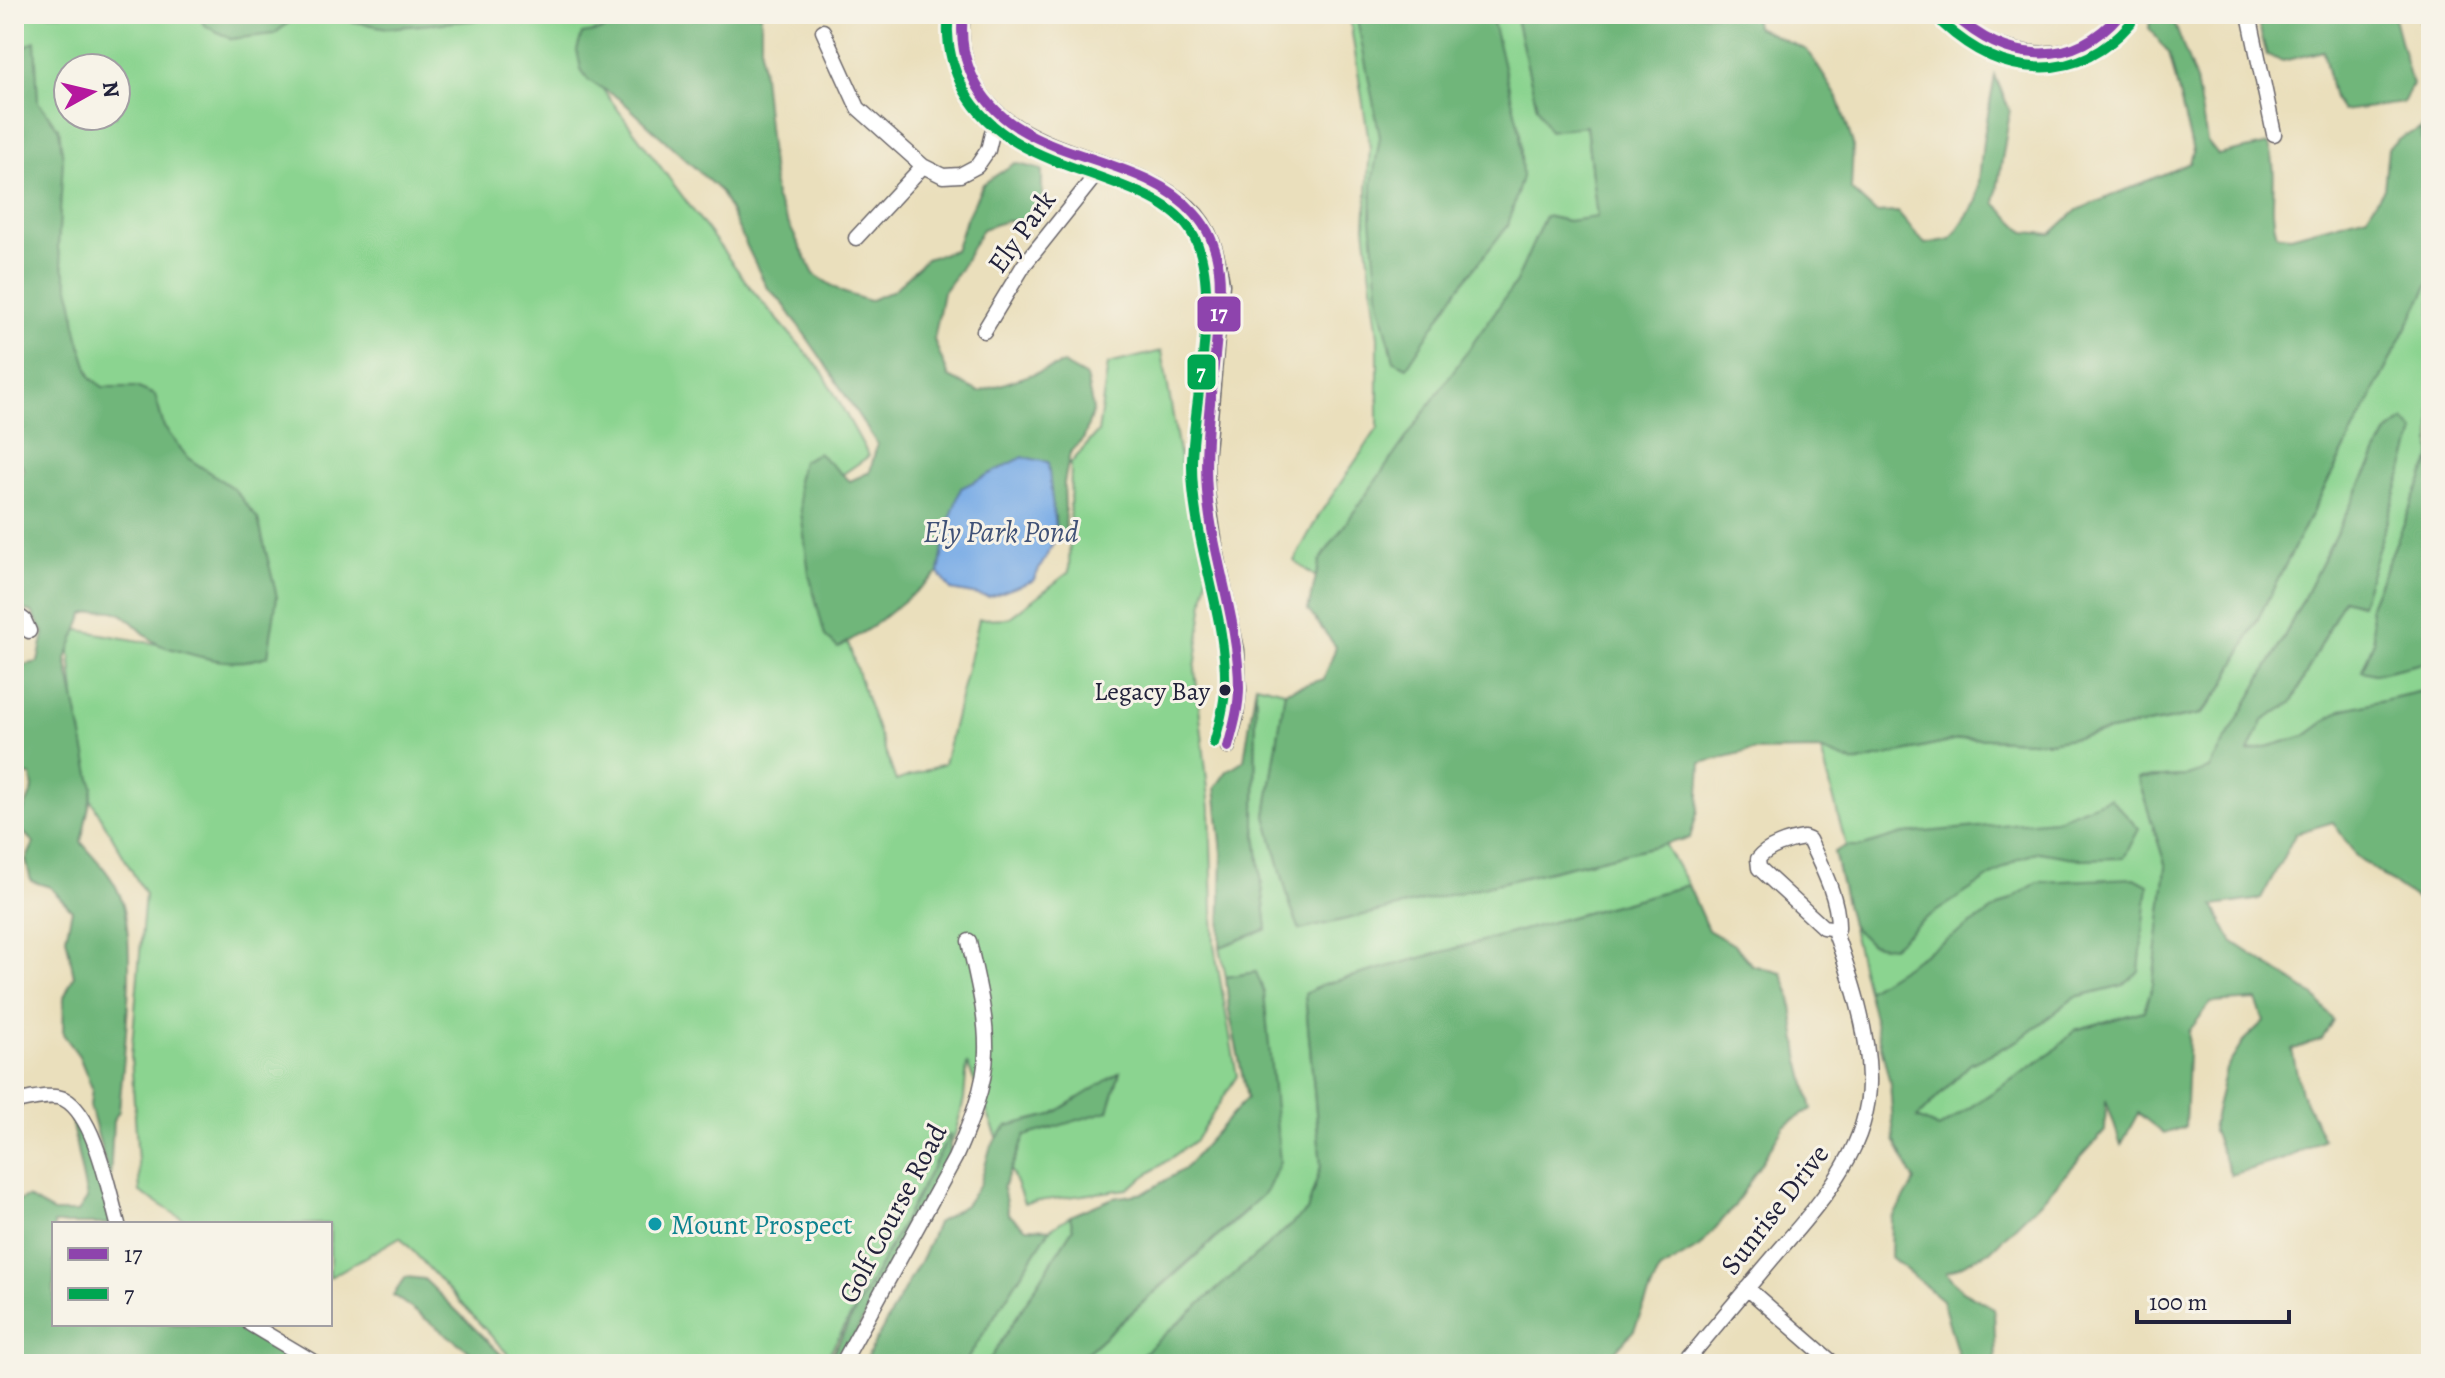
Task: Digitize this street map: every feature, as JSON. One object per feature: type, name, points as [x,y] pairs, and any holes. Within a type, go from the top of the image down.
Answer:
[{"type":"street","points":[[963,14],[961,31],[968,67],[986,101],[997,112],[1029,134],[1148,179],[1170,191],[1201,220],[1218,257],[1222,284],[1206,462],[1207,492],[1237,650],[1239,690],[1228,747]]},
{"type":"street","points":[[1953,14],[1987,39],[2015,51],[2052,54],[2091,41],[2120,14]]},
{"type":"street","points":[[2249,14],[2274,134]]},
{"type":"street","points":[[823,31],[858,108],[923,166],[943,176],[960,175],[977,166],[988,150],[997,112]]},
{"type":"street","name":"Ely Park","points":[[984,331],[1036,247],[1091,181],[1099,162]]},
{"type":"street","points":[[856,238],[923,166]]},
{"type":"street","points":[[14,613],[24,620],[29,631]]},
{"type":"street","name":"Sunrise Drive","points":[[1793,839],[1809,840],[1823,868],[1836,908],[1839,926],[1834,930],[1823,927],[1762,872],[1758,859],[1762,853],[1793,839]]},
{"type":"street","name":"Sunrise Drive","points":[[1684,1364],[1818,1204],[1848,1160],[1862,1130],[1869,1080],[1867,1048],[1834,930]]},
{"type":"street","name":"Golf Course Road","points":[[842,1364],[955,1158],[979,1088],[986,1040],[969,941]]},
{"type":"street","points":[[14,1102],[55,1097],[64,1099],[74,1107],[87,1126],[96,1149],[117,1222]]},
{"type":"street","points":[[1747,1288],[1834,1364]]},
{"type":"street","points":[[253,1326],[317,1364]]},
{"type":"green space","points":[[14,14],[134,14],[134,18],[161,14],[635,14],[632,19],[596,32],[587,68],[753,291],[822,371],[869,456],[803,502],[896,781],[944,764],[979,619],[1009,618],[1069,572],[1071,463],[1098,432],[1108,364],[1162,351],[1182,470],[1208,570],[1195,669],[1210,808],[1214,945],[1237,1076],[1196,1140],[1127,1189],[1024,1203],[967,1063],[964,1099],[954,1138],[823,1364],[517,1364],[400,1237],[332,1276],[332,1222],[188,1222],[140,1192],[131,1057],[145,894],[82,784],[68,628],[223,656],[89,400],[14,53]]},
{"type":"green space","points":[[196,14],[473,14],[478,20],[387,28],[329,17],[299,15],[274,34],[231,39],[206,26]]},
{"type":"green space","points":[[635,14],[761,14],[761,55],[775,197],[814,274],[842,292],[869,301],[894,290],[926,259],[955,250],[983,184],[1015,163],[1042,170],[1042,200],[1030,221],[1006,221],[982,229],[943,292],[934,340],[949,377],[979,392],[1063,364],[1086,377],[1093,410],[1084,438],[1070,453],[1064,483],[1066,536],[1056,538],[1055,516],[946,531],[939,573],[873,626],[838,648],[825,636],[809,574],[797,481],[802,461],[818,453],[850,481],[870,472],[877,444],[782,302],[766,286],[721,192],[620,99],[588,80],[581,69],[577,50],[582,34],[617,25]]},
{"type":"green space","points":[[1349,14],[1515,14],[1537,107],[1586,126],[1597,218],[1568,221],[1545,216],[1517,282],[1320,560],[1316,577],[1294,561],[1319,515],[1378,428],[1378,337],[1365,226],[1370,148]]},
{"type":"green space","points":[[1356,14],[1491,14],[1520,132],[1522,177],[1508,225],[1458,289],[1407,367],[1394,361],[1379,302],[1371,219],[1372,183],[1380,137]]},
{"type":"green space","points":[[1515,14],[1754,14],[1756,27],[1807,50],[1838,98],[1853,144],[1851,190],[1876,213],[1897,212],[1925,244],[1951,239],[1977,201],[1983,141],[1995,76],[2010,111],[1995,203],[2025,232],[2051,234],[2077,210],[2190,163],[2193,152],[2169,53],[2149,28],[2151,14],[2171,14],[2196,81],[2207,141],[2218,155],[2269,144],[2277,235],[2291,236],[2367,215],[2384,189],[2388,148],[2420,129],[2431,179],[2431,280],[2223,687],[2201,714],[2050,742],[1967,738],[1854,763],[1820,750],[1749,751],[1701,763],[1698,810],[1690,838],[1300,930],[1266,816],[1285,691],[1324,679],[1336,647],[1308,610],[1320,560],[1516,282],[1545,216],[1568,221],[1597,217],[1586,126],[1549,131],[1537,107]]},
{"type":"green space","points":[[2256,14],[2393,14],[2412,85],[2403,103],[2342,111],[2334,99],[2323,51],[2283,61],[2267,56]]},
{"type":"green space","points":[[2419,14],[2431,14],[2431,77]]},
{"type":"green space","points":[[35,41],[38,102],[52,120],[52,132],[59,132],[63,159],[58,249],[73,302],[77,334],[91,378],[103,387],[136,387],[155,395],[164,427],[188,458],[234,489],[258,519],[277,597],[268,656],[233,662],[188,654],[158,644],[123,615],[108,610],[84,614],[66,659],[93,788],[81,842],[118,891],[125,911],[128,936],[126,1030],[119,1111],[113,1121],[110,1181],[90,1106],[92,1088],[79,1056],[63,1034],[64,997],[74,976],[66,937],[72,910],[50,887],[31,881],[26,860],[34,843],[17,826],[33,789],[31,775],[17,775],[14,780],[14,738],[21,734],[14,732],[14,667],[38,662],[44,633],[32,612],[14,608],[14,479],[24,471],[14,449],[14,53]]},
{"type":"green space","points":[[2431,113],[2431,179],[2420,129]]},
{"type":"green space","points":[[2431,280],[2431,458],[2370,606],[2374,641],[2362,670],[2375,674],[2431,661],[2431,689],[2341,710],[2305,736],[2248,753],[2262,721],[2292,702],[2343,599],[2360,604],[2404,421],[2387,433],[2277,651],[2209,769],[2188,776],[2138,778],[2166,867],[2153,984],[2144,1011],[2075,1030],[2053,1052],[1939,1128],[1917,1118],[1970,1064],[2019,1040],[2075,997],[2123,985],[2038,883],[1867,990],[1834,852],[1846,846],[1821,750],[1854,763],[1967,738],[2050,742],[2202,714],[2223,687]]},
{"type":"green space","points":[[2404,421],[2415,432],[2361,604],[2343,599],[2292,702],[2263,721],[2249,752],[2305,736],[2341,710],[2431,689],[2431,910],[2356,856],[2333,822],[2296,833],[2261,899],[2214,906],[2232,941],[2314,996],[2333,1020],[2322,1039],[2292,1050],[2301,1093],[2324,1139],[2287,1158],[2231,1175],[2212,1129],[2226,1069],[2245,1039],[2264,1021],[2256,1000],[2211,1003],[2189,1031],[2185,1127],[2164,1134],[2138,1113],[2121,1145],[2106,1100],[2105,1131],[2044,1198],[1990,1251],[1946,1273],[1962,1291],[1994,1308],[1996,1364],[1961,1364],[1942,1300],[1891,1257],[1892,1219],[1915,1181],[1894,1140],[1890,1083],[1867,990],[2038,882],[2135,878],[2148,885],[2139,971],[2123,985],[2075,997],[2019,1040],[1970,1064],[1917,1118],[1939,1128],[2053,1052],[2075,1030],[2144,1011],[2153,984],[2166,867],[2138,778],[2188,776],[2209,769],[2277,651],[2387,433]]},
{"type":"green space","points":[[2431,458],[2431,661],[2375,674],[2362,671],[2374,641],[2370,606]]},
{"type":"green space","points":[[1256,684],[1285,691],[1266,816],[1300,930],[1664,844],[1688,885],[1322,985],[1305,994],[1321,1166],[1307,1211],[1131,1364],[1074,1364],[1247,1211],[1256,972],[1226,977],[1220,947],[1267,929],[1255,825]]},
{"type":"green space","points":[[1256,684],[1255,825],[1267,929],[1220,947],[1222,853],[1215,788],[1227,771],[1244,760]]},
{"type":"green space","points":[[2110,798],[2139,829],[2124,858],[2080,859],[2039,852],[2018,859],[1923,920],[1892,947],[1870,944],[1851,925],[1834,852],[1846,846],[1863,846],[1903,834],[2054,820]]},
{"type":"green space","points":[[1688,885],[1708,930],[1736,946],[1752,965],[1782,973],[1791,998],[1799,1056],[1812,1109],[1784,1126],[1734,1207],[1699,1247],[1659,1271],[1634,1330],[1604,1364],[1131,1364],[1307,1211],[1321,1166],[1305,994],[1321,985]]},
{"type":"green space","points":[[1256,972],[1264,992],[1280,1162],[1267,1191],[1074,1364],[987,1364],[1073,1228],[1070,1216],[1113,1198],[1144,1193],[1184,1169],[1247,1098],[1229,1010],[1226,977]]},
{"type":"green space","points":[[1120,1072],[1108,1111],[1025,1136],[1003,1187],[1008,1214],[1026,1228],[1050,1229],[964,1364],[863,1364],[924,1254],[937,1223],[965,1205],[980,1184],[991,1145],[1007,1126],[1051,1115]]},
{"type":"green space","points":[[70,1115],[86,1135],[113,1222],[52,1222],[52,1326],[239,1326],[306,1364],[14,1364],[14,1203],[27,1197],[53,1212],[78,1212],[87,1199]]},
{"type":"green space","points":[[950,1134],[950,1158],[839,1364],[827,1364]]},
{"type":"green space","points":[[1070,1216],[1073,1228],[987,1364],[964,1364],[1050,1229]]},
{"type":"green space","points":[[406,1277],[424,1279],[511,1364],[487,1364],[393,1295]]},
{"type":"water","name":"Ely Park Pond","points":[[1023,457],[1048,462],[1056,538],[1033,581],[989,597],[951,590],[939,573],[946,531],[961,488]]},
{"type":"transit line","name":"7","points":[[949,14],[952,63],[964,90],[979,112],[998,130],[1043,156],[1118,184],[1162,205],[1186,224],[1200,252],[1206,309],[1192,462],[1197,520],[1216,605],[1224,662],[1224,697],[1214,743]]},
{"type":"transit line","name":"17","points":[[963,14],[962,33],[968,67],[976,84],[996,110],[1021,130],[1050,144],[1143,177],[1171,193],[1195,214],[1212,241],[1219,271],[1220,302],[1206,472],[1214,540],[1238,663],[1238,703],[1228,747]]},
{"type":"transit line","name":"17","points":[[1953,14],[1994,42],[2016,50],[2038,53],[2059,52],[2081,45],[2120,14]]},
{"type":"transit line","name":"7","points":[[1943,24],[1990,55],[2014,64],[2038,67],[2063,65],[2087,57],[2110,43],[2131,23]]},
{"type":"place","name":"Legacy Bay","points":[[1225,690]]},
{"type":"place","name":"Mount Prospect","points":[[655,1224]]}]
